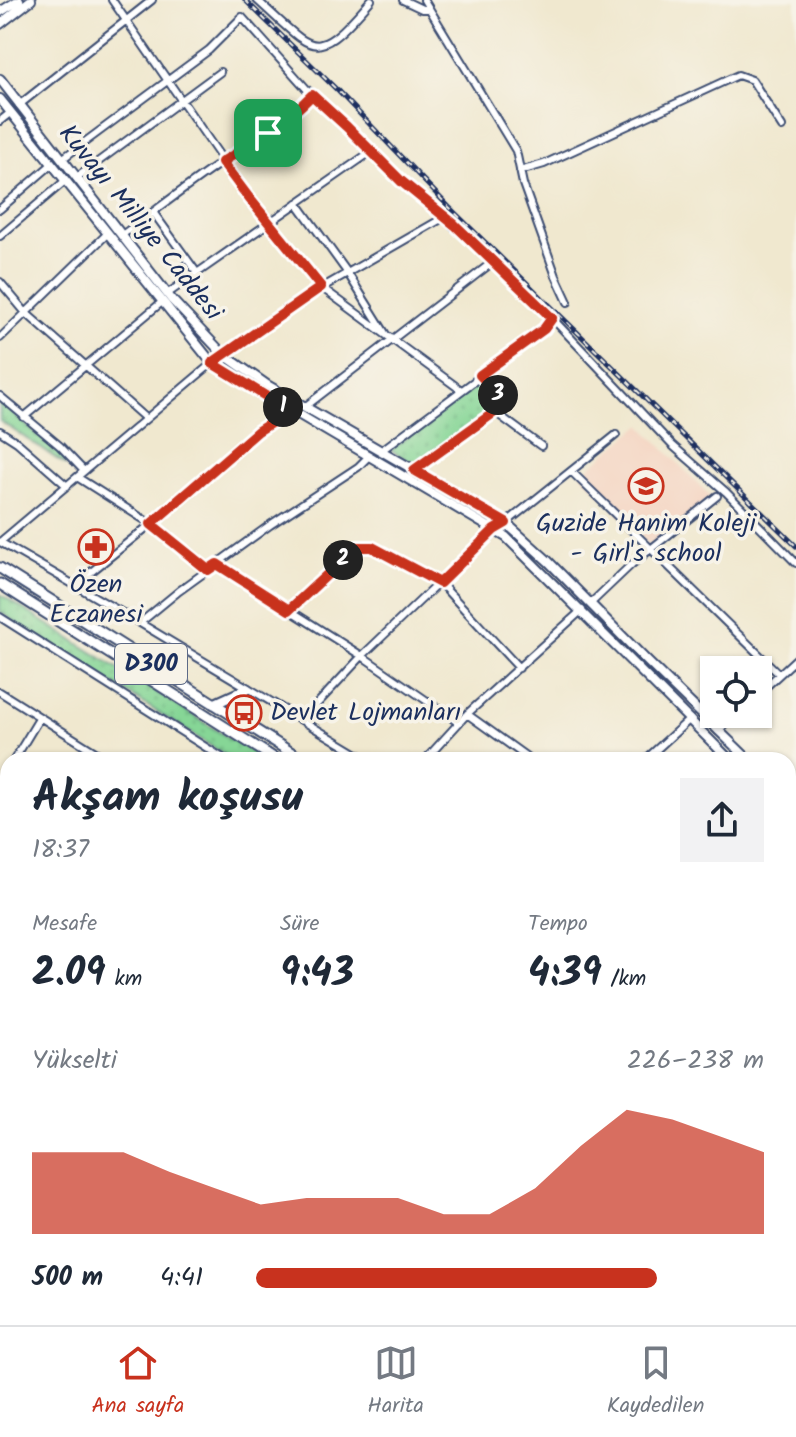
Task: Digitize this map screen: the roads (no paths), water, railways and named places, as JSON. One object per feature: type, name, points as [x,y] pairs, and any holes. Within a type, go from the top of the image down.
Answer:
[{"type":"highway","name":"D300","points":[[0,568],[290,752]]},
{"type":"highway","name":"D300","points":[[0,584],[264,752]]},
{"type":"highway","points":[[214,704],[247,689]]},
{"type":"main road","points":[[0,12],[19,0]]},
{"type":"main road","points":[[0,24],[31,0]]},
{"type":"main road","name":"Kuvayı Milliye Caddesi","points":[[0,79],[167,294],[223,354],[267,385],[506,523],[740,752]]},
{"type":"main road","name":"Kuvayı Milliye Caddesi","points":[[0,99],[212,363],[506,537],[722,752]]},
{"type":"street","points":[[112,0],[222,162],[321,287],[461,390]]},
{"type":"street","points":[[19,105],[152,0]]},
{"type":"street","points":[[257,0],[303,41],[320,46],[329,43],[349,26],[371,0]]},
{"type":"street","points":[[403,0],[429,9]]},
{"type":"street","points":[[424,0],[516,151],[556,276],[568,302]]},
{"type":"street","points":[[62,159],[209,50],[242,17],[312,95],[401,181],[494,261],[672,445],[726,492],[796,563]]},
{"type":"street","points":[[76,178],[220,72]]},
{"type":"street","points":[[520,171],[544,164],[738,75],[752,80],[782,127]]},
{"type":"street","points":[[122,235],[222,162],[281,124],[312,95]]},
{"type":"street","points":[[0,121],[10,113]]},
{"type":"street","points":[[167,294],[372,151]]},
{"type":"street","points":[[0,209],[52,164]]},
{"type":"street","points":[[0,236],[65,181]]},
{"type":"street","points":[[297,203],[347,272],[389,338]]},
{"type":"street","points":[[153,212],[197,273]]},
{"type":"street","points":[[355,752],[76,584],[0,542],[223,354],[321,287],[443,218]]},
{"type":"street","points":[[0,338],[107,234]]},
{"type":"street","points":[[306,406],[389,338],[494,261]]},
{"type":"street","points":[[0,282],[26,313],[145,418]]},
{"type":"street","points":[[24,417],[162,302]]},
{"type":"street","points":[[382,450],[544,329],[552,318]]},
{"type":"street","points":[[414,470],[506,404],[480,375]]},
{"type":"street","points":[[0,396],[60,446],[84,471]]},
{"type":"street","points":[[76,584],[258,431],[290,411]]},
{"type":"street","points":[[495,412],[541,446]]},
{"type":"street","points":[[0,431],[67,486]]},
{"type":"street","points":[[302,720],[362,656],[494,530],[616,435]]},
{"type":"street","points":[[140,623],[208,570],[368,457]]},
{"type":"street","points":[[571,471],[779,674]]},
{"type":"street","points":[[77,477],[151,524],[208,570]]},
{"type":"street","points":[[590,604],[632,564],[717,496]]},
{"type":"street","points":[[289,610],[357,547],[372,547],[440,583],[519,668]]},
{"type":"street","points":[[217,564],[362,656],[459,723]]},
{"type":"street","points":[[432,752],[467,714],[582,610]]},
{"type":"street","points":[[0,617],[213,752]]},
{"type":"street","points":[[772,681],[796,659]]},
{"type":"street","points":[[0,692],[95,752]]},
{"type":"street","points":[[467,714],[520,752]]},
{"type":"street","points":[[19,752],[40,717]]},
{"type":"street","points":[[654,752],[690,719]]},
{"type":"street","points":[[718,731],[721,728]]},
{"type":"railway","points":[[245,0],[449,207],[796,546]]},
{"type":"place","name":"Guzide Hanim Koleji - Girl's school","points":[[646,486]]},
{"type":"place","name":"Özen Eczanesi","points":[[96,547]]},
{"type":"place","name":"Devlet Lojmanları","points":[[244,713]]}]
